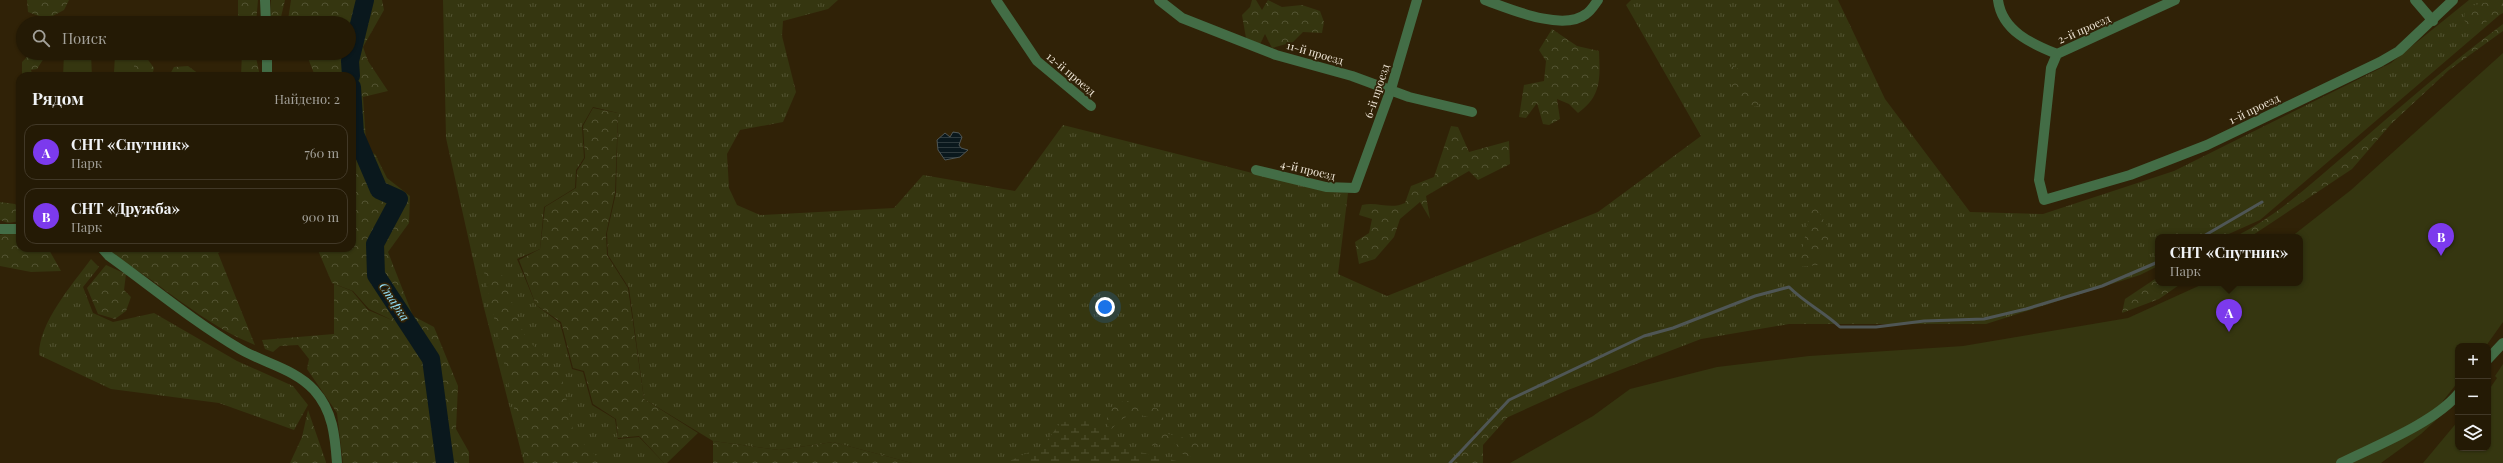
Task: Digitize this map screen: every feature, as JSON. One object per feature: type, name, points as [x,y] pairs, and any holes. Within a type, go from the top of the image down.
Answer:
[{"type":"street","points":[[265,0],[266,16]]},
{"type":"street","name":"12-й проезд","points":[[996,0],[1037,62],[1090,106]]},
{"type":"street","name":"11-й проезд","points":[[1159,0],[1182,18],[1276,55],[1391,89],[1408,97],[1472,112]]},
{"type":"street","name":"6-й проезд","points":[[1355,188],[1391,89],[1417,0]]},
{"type":"street","points":[[1485,0],[1549,20],[1577,19],[1587,14],[1598,0]]},
{"type":"street","name":"2-й проезд","points":[[1998,0],[2006,19],[2018,34],[2032,44],[2057,54],[2175,0]]},
{"type":"street","points":[[2415,0],[2433,21]]},
{"type":"street","name":"1-й проезд","points":[[2057,54],[2051,68],[2039,180],[2044,200],[2130,175],[2207,145],[2380,62],[2399,51],[2433,21],[2453,0]]},
{"type":"street","points":[[267,60],[267,72]]},
{"type":"street","name":"4-й проезд","points":[[1256,170],[1326,186],[1355,188]]},
{"type":"street","points":[[0,228],[16,228]]},
{"type":"street","points":[[106,252],[212,331],[242,350],[295,375],[314,389],[327,408],[335,430],[337,463]]},
{"type":"street","points":[[2491,355],[2503,343]]},
{"type":"street","points":[[2341,463],[2411,428],[2446,406],[2455,397]]},
{"type":"green space","points":[[27,0],[69,0],[64,10],[53,16],[39,16],[28,12]]},
{"type":"green space","points":[[238,0],[258,0],[257,16],[238,16]]},
{"type":"green space","points":[[271,0],[285,0],[281,16],[271,16]]},
{"type":"green space","points":[[291,0],[382,0],[384,10],[363,47],[368,61],[388,91],[363,97],[366,141],[356,140],[356,72],[313,72],[309,60],[356,60],[356,16],[289,16]]},
{"type":"green space","points":[[443,0],[838,0],[828,9],[783,21],[782,36],[796,92],[783,122],[740,130],[727,154],[729,188],[737,205],[760,215],[894,208],[923,175],[1015,191],[1063,125],[1312,188],[1348,193],[1338,274],[1387,296],[1598,212],[1701,136],[1626,5],[1631,0],[1838,0],[1885,99],[1970,212],[2043,214],[2174,171],[2391,63],[2469,0],[2503,0],[2503,12],[2260,220],[2229,234],[2155,234],[2155,268],[2140,275],[1986,324],[1789,324],[1701,339],[1568,390],[1475,432],[1467,463],[912,463],[833,442],[779,450],[713,441],[644,399],[629,288],[608,255],[607,233],[616,193],[618,113],[593,107],[582,126],[584,158],[576,170],[575,188],[544,207],[540,249],[517,259],[536,305],[560,323],[572,369],[583,372],[592,405],[615,419],[618,439],[639,437],[664,463],[524,463],[483,304],[446,138]]},
{"type":"green space","points":[[1252,0],[1256,0],[1262,10],[1268,0],[1282,7],[1302,5],[1320,11],[1324,22],[1322,33],[1303,32],[1293,42],[1272,48],[1265,34],[1260,44],[1246,38],[1242,15],[1250,7]]},
{"type":"green space","points":[[2496,0],[2503,0],[2503,13],[2487,21],[2480,28],[2469,26],[2464,20],[2465,11],[2471,6]]},
{"type":"green space","points":[[2503,24],[2503,31],[2449,70],[2391,124],[2352,169],[2254,234],[2239,234],[2266,219],[2281,208],[2427,84]]},
{"type":"green space","points":[[1552,29],[1577,46],[1599,51],[1600,70],[1598,86],[1592,100],[1586,107],[1578,113],[1569,104],[1557,99],[1560,119],[1549,125],[1543,124],[1537,103],[1526,118],[1519,117],[1524,85],[1544,81],[1546,61],[1539,50]]},
{"type":"green space","points":[[2503,53],[2503,322],[2488,343],[2455,343],[2455,386],[2443,401],[2447,410],[2421,434],[2381,463],[1510,463],[1593,416],[1630,389],[1717,367],[1809,356],[1963,346],[2128,318],[2198,286],[2303,286],[2303,234],[2295,234],[2351,190]]},
{"type":"green space","points":[[24,60],[43,60],[37,69],[31,70],[32,72],[22,72],[22,62]]},
{"type":"green space","points":[[64,60],[91,60],[92,72],[63,72]]},
{"type":"green space","points":[[115,60],[134,60],[134,72],[114,72]]},
{"type":"green space","points":[[129,60],[148,60],[154,68],[153,72],[132,72]]},
{"type":"green space","points":[[242,60],[257,60],[259,72],[241,72]]},
{"type":"green space","points":[[1731,64],[1738,69],[1741,88],[1755,90],[1761,100],[1758,106],[1740,109],[1738,97],[1731,96]]},
{"type":"green space","points":[[188,66],[196,72],[171,72],[174,67]]},
{"type":"green space","points":[[593,108],[618,113],[615,193],[606,234],[607,255],[628,288],[644,399],[698,433],[667,463],[664,463],[639,436],[618,438],[616,419],[593,404],[584,371],[573,368],[561,322],[536,305],[519,260],[540,249],[545,207],[576,188],[577,171],[585,158],[583,126]]},
{"type":"green space","points":[[1451,126],[1458,127],[1469,152],[1509,141],[1510,164],[1478,180],[1469,171],[1426,196],[1430,219],[1420,202],[1400,219],[1394,237],[1375,259],[1359,264],[1355,242],[1369,233],[1372,219],[1359,215],[1362,205],[1373,204],[1394,206],[1405,203],[1411,186],[1434,177]]},
{"type":"green space","points":[[356,150],[375,154],[387,178],[410,196],[409,223],[388,252],[413,316],[434,327],[458,386],[456,429],[469,452],[469,463],[343,463],[337,413],[307,369],[309,359],[298,345],[280,346],[273,352],[265,349],[262,340],[334,334],[334,284],[352,291],[368,310],[394,321],[369,309],[353,291],[332,283],[319,252],[356,252]]},
{"type":"green space","points":[[1812,201],[1831,232],[1818,265],[1799,267]]},
{"type":"green space","points":[[0,202],[16,205],[16,222],[8,223],[0,220]]},
{"type":"green space","points":[[13,231],[16,232],[16,252],[50,252],[61,271],[31,272],[0,266],[0,235]]},
{"type":"green space","points":[[112,252],[220,252],[218,253],[255,345],[240,339],[212,323],[121,260]]},
{"type":"green space","points":[[91,259],[99,267],[83,287],[93,313],[113,322],[154,313],[237,361],[293,386],[308,405],[294,430],[219,403],[111,389],[39,355],[40,342],[50,317],[66,292]]},
{"type":"green space","points":[[106,265],[126,274],[124,290],[131,297],[126,311],[115,319],[98,314],[87,288]]},
{"type":"green space","points":[[499,267],[525,337],[561,374],[574,435],[604,463],[526,463],[484,272]]},
{"type":"green space","points":[[2155,279],[2155,286],[2178,286],[2159,299],[2122,313],[2125,299]]},
{"type":"green space","points":[[2503,364],[2503,463],[2423,463],[2455,425],[2455,451],[2491,451],[2491,387],[2497,378],[2495,376]]},
{"type":"green space","points":[[1135,400],[1161,410],[1164,421],[1134,415],[1123,419],[1110,431],[1107,423],[1107,411],[1121,402]]},
{"type":"green space","points":[[1497,406],[1514,410],[1483,445],[1483,463],[1454,463]]},
{"type":"green space","points":[[308,410],[326,463],[290,463],[302,437]]},
{"type":"green space","points":[[1096,421],[1123,448],[1185,463],[1005,463],[1043,446],[1061,422]]},
{"type":"green space","points":[[1164,433],[1193,440],[1201,447],[1196,459],[1180,453],[1176,443],[1148,446],[1147,440]]},
{"type":"green space","points":[[713,441],[779,450],[833,442],[912,463],[713,463]]},
{"type":"shaded area","points":[[953,132],[959,133],[962,137],[959,145],[961,148],[968,150],[960,157],[945,160],[938,150],[937,140],[945,133],[950,137]]},
{"type":"waterway","name":"Старка","points":[[356,37],[365,0]]},
{"type":"waterway","name":"Старка","points":[[350,60],[351,72]]},
{"type":"waterway","name":"Старка","points":[[356,136],[379,190],[399,199],[375,244],[376,275],[431,359],[445,463]]},
{"type":"waterway","points":[[2207,234],[2262,202]]},
{"type":"waterway","points":[[1450,463],[1509,400],[1644,336],[1673,328],[1755,296],[1789,287],[1801,298],[1840,327],[1876,327],[1924,321],[1984,319],[2026,309],[2102,286],[2155,263]]},
{"type":"place","name":"СНТ «Дружба»","points":[[2441,256]]},
{"type":"place","name":"СНТ «Спутник»","points":[[2229,332]]}]
